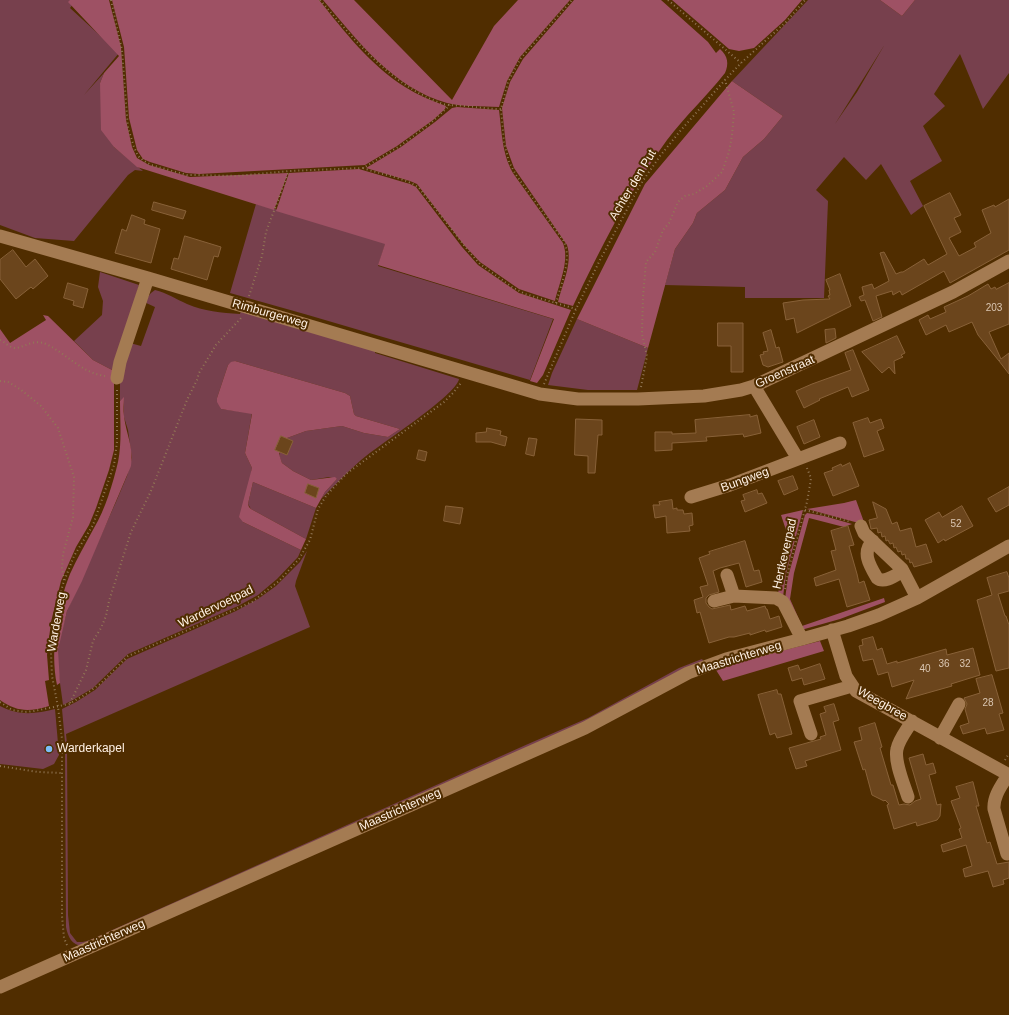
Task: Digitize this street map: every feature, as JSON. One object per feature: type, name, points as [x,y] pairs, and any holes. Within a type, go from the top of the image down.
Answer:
[{"type":"street","name":"Rimburgerweg","points":[[0,236],[148,278],[540,394]]},
{"type":"street","name":"Groenstraat","points":[[540,394],[578,399],[638,399],[704,396],[741,390],[754,386],[953,292],[1009,261]]},
{"type":"street","points":[[117,378],[120,362],[148,278]]},
{"type":"street","points":[[754,386],[798,460]]},
{"type":"street","name":"Bungweg","points":[[691,497],[730,486],[840,443]]},
{"type":"street","points":[[861,526],[864,533],[903,571],[917,598]]},
{"type":"street","points":[[873,541],[869,545],[867,556],[877,578],[879,580],[884,580],[903,571]]},
{"type":"street","name":"Maastrichterweg","points":[[0,987],[586,728],[688,673],[726,659],[802,639],[879,615],[917,598],[1009,546]]},
{"type":"street","points":[[727,575],[734,596]]},
{"type":"street","points":[[714,602],[734,596],[776,598],[783,602],[802,639]]},
{"type":"street","name":"Weegbree","points":[[832,630],[843,668],[852,686],[863,696],[912,721],[1008,775],[993,804],[1007,854]]},
{"type":"street","name":"Weegbree","points":[[810,734],[800,702],[852,686]]},
{"type":"street","points":[[940,738],[959,704]]},
{"type":"street","name":"Weegbree","points":[[908,797],[896,754],[899,743],[912,721]]},
{"type":"path","points":[[111,0],[122,50],[128,128],[134,148],[138,156],[144,162],[187,175],[237,176],[289,171],[363,168],[414,184],[419,188],[463,245],[480,264],[512,287],[525,294],[576,309]]},
{"type":"path","points":[[320,0],[363,49],[391,75],[420,94],[450,105],[482,109],[501,109]]},
{"type":"path","points":[[556,303],[567,261],[567,248],[563,240],[516,176],[509,162],[504,142],[501,109],[508,82],[521,58],[572,0]]},
{"type":"path","points":[[668,0],[741,62]]},
{"type":"path","name":"Achter den Put","points":[[540,394],[576,309],[640,185],[677,135],[741,62],[786,22],[805,0]]},
{"type":"path","points":[[638,399],[647,356],[642,334],[646,262],[655,252],[663,230],[669,223],[678,202],[684,196],[694,194],[708,186],[722,172],[729,152],[734,112],[725,80]]},
{"type":"path","points":[[363,168],[400,146],[432,122],[450,105]]},
{"type":"path","points":[[250,293],[262,256],[266,232],[289,171]]},
{"type":"path","points":[[69,704],[86,670],[93,641],[102,628],[131,532],[151,491],[159,467],[199,373],[224,335],[241,318]]},
{"type":"path","points":[[0,340],[12,348],[28,344],[41,343],[84,369],[100,376],[117,378]]},
{"type":"path","name":"Wardervoetpad","points":[[0,702],[12,710],[24,712],[69,704],[100,684],[128,656],[252,602],[268,590],[300,559],[310,540],[318,509],[333,488],[346,474],[448,398],[461,383],[465,371]]},
{"type":"path","name":"Warderweg","points":[[70,956],[64,938],[62,916],[62,739],[52,676],[51,653],[56,610],[64,581],[74,556],[93,524],[114,465],[117,442],[117,378]]},
{"type":"path","points":[[0,381],[8,382],[20,389],[41,406],[58,428],[74,478],[72,518],[63,554],[62,568],[64,581]]},
{"type":"path","name":"Hertkeverpad","points":[[783,602],[787,577],[811,478],[803,461],[798,460]]},
{"type":"path","name":"Hertkeverpad","points":[[804,510],[831,516],[861,526]]},
{"type":"path","points":[[0,766],[38,772],[62,773]]},
{"type":"shaded area","points":[[0,0],[76,0],[70,8],[119,53],[84,95],[104,73],[100,83],[114,147],[143,171],[135,170],[128,175],[74,241],[35,238],[0,225]]},
{"type":"shaded area","points":[[70,0],[109,0],[121,47],[126,120],[132,147],[137,158],[149,165],[190,177],[288,173],[274,210],[137,167],[114,147],[101,130],[100,83],[104,73],[119,56],[68,2]]},
{"type":"shaded area","points":[[112,0],[319,0],[358,47],[380,68],[410,90],[425,98],[446,106],[445,109],[433,120],[397,146],[365,165],[199,174],[186,173],[150,162],[143,159],[137,150],[129,118],[124,47]]},
{"type":"shaded area","points":[[323,0],[354,0],[452,100],[494,26],[518,0],[570,0],[520,57],[507,81],[499,107],[466,106],[447,103],[428,96],[410,86],[378,61],[349,31]]},
{"type":"shaded area","points":[[574,0],[661,0],[708,42],[716,53],[720,49],[725,54],[727,66],[725,73],[674,131],[640,179],[605,242],[573,306],[558,302],[568,266],[569,259],[567,245],[514,168],[506,146],[502,108],[510,82],[523,59]]},
{"type":"shaded area","points":[[672,0],[802,0],[785,20],[754,48],[739,51],[729,49]]},
{"type":"shaded area","points":[[808,0],[880,0],[902,16],[915,0],[1009,0],[1009,73],[983,109],[960,54],[934,94],[945,106],[923,126],[942,161],[910,181],[923,206],[911,215],[881,164],[866,180],[844,157],[816,190],[828,201],[824,298],[745,298],[745,287],[665,285],[675,249],[693,223],[697,213],[725,190],[743,157],[764,139],[783,116],[732,81]],"holes":[[[885,44],[857,92],[835,124]]]},
{"type":"shaded area","points":[[880,0],[915,0],[902,16]]},
{"type":"shaded area","points":[[732,81],[783,116],[764,139],[743,157],[725,190],[697,213],[693,223],[675,249],[648,348],[577,319],[645,184]]},
{"type":"shaded area","points":[[457,107],[499,110],[503,144],[507,161],[515,176],[563,243],[565,250],[565,265],[555,301],[519,289],[480,262],[464,245],[417,184],[366,168],[401,147],[452,108]]},
{"type":"shaded area","points":[[359,169],[416,187],[462,247],[478,265],[519,293],[571,310],[543,375],[537,383],[530,381],[554,319],[378,265],[385,244],[276,211],[289,173]]},
{"type":"shaded area","points":[[256,204],[387,239],[378,266],[553,319],[530,380],[230,293]]},
{"type":"shaded area","points":[[100,272],[139,285],[114,371],[93,360],[74,341],[102,315],[103,301],[98,287]]},
{"type":"shaded area","points":[[155,290],[200,308],[233,314],[240,314],[241,311],[375,351],[375,353],[459,379],[455,387],[445,397],[360,461],[321,499],[325,492],[337,479],[329,477],[311,480],[293,471],[282,463],[279,455],[287,438],[306,431],[342,426],[364,433],[388,437],[400,429],[356,416],[354,414],[350,396],[345,393],[235,361],[228,365],[217,398],[221,409],[252,413],[245,453],[252,468],[243,522],[301,550],[298,557],[277,579],[258,595],[238,606],[128,654],[93,688],[63,705],[58,664],[60,636],[67,611],[116,502],[127,476],[132,458],[128,430],[124,417],[124,398],[120,401],[120,382],[130,343],[141,346],[155,307],[144,302]]},
{"type":"shaded area","points":[[43,315],[48,316],[93,360],[114,371],[114,450],[96,508],[61,581],[51,622],[47,655],[49,680],[45,681],[49,706],[23,710],[12,707],[0,700],[0,329],[10,343],[46,320]]},
{"type":"shaded area","points":[[577,319],[648,348],[637,390],[588,390],[548,385]]},
{"type":"shaded area","points":[[235,361],[345,393],[350,396],[354,414],[356,416],[400,429],[388,437],[364,433],[342,426],[306,431],[287,438],[279,454],[282,463],[293,471],[311,480],[335,477],[337,479],[325,492],[316,508],[253,482],[248,504],[251,509],[306,539],[301,550],[243,522],[239,517],[252,468],[245,453],[252,414],[221,409],[217,402],[228,365]]},
{"type":"shaded area","points":[[124,397],[125,423],[131,447],[131,466],[82,581],[67,611],[58,650],[60,683],[57,685],[54,658],[58,614],[70,574],[98,521],[111,487],[118,462],[120,447],[120,401]]},
{"type":"shaded area","points":[[253,482],[316,508],[306,539],[251,509],[248,504]]},
{"type":"shaded area","points":[[856,500],[864,522],[855,522],[807,509],[844,503]]},
{"type":"shaded area","points":[[803,510],[786,574],[783,597],[778,593],[790,542],[781,515]]},
{"type":"shaded area","points":[[807,513],[852,524],[844,527],[809,518],[794,573],[790,599],[802,626],[884,598],[885,602],[840,619],[801,630],[785,599],[788,577],[805,515]]},
{"type":"shaded area","points":[[307,551],[295,586],[310,627],[66,734],[68,915],[70,933],[77,942],[90,940],[588,718],[679,668],[702,659],[704,662],[580,724],[82,946],[76,944],[69,937],[66,927],[65,742],[62,709],[95,690],[127,659],[236,611],[258,599],[276,586],[300,562]]},
{"type":"shaded area","points":[[820,641],[824,651],[723,681],[716,670],[738,662]]},
{"type":"shaded area","points":[[0,706],[20,713],[41,712],[55,709],[59,755],[54,764],[43,769],[0,764]]},
{"type":"building","points":[[950,193],[961,215],[954,218],[961,232],[949,238],[959,256],[976,247],[974,243],[991,233],[982,210],[994,205],[995,207],[1009,199],[1009,250],[950,283],[944,271],[902,295],[900,291],[893,295],[892,291],[876,296],[882,317],[873,321],[865,300],[861,301],[859,297],[864,295],[862,287],[872,284],[874,289],[889,281],[880,253],[884,252],[896,274],[903,272],[924,259],[928,265],[947,254],[924,206]]},
{"type":"building","points":[[154,202],[186,211],[183,219],[152,210]]},
{"type":"building","points":[[132,215],[145,220],[144,224],[160,229],[151,263],[115,253],[122,229],[126,231]]},
{"type":"building","points":[[185,236],[221,247],[218,257],[214,256],[207,280],[171,269],[174,258],[178,259]]},
{"type":"building","points":[[13,250],[26,267],[35,259],[48,276],[33,289],[31,287],[16,299],[0,279],[0,260]]},
{"type":"building","points":[[840,274],[851,306],[797,333],[794,318],[786,320],[783,303],[803,300],[830,299],[828,296],[830,295],[830,290],[826,280]]},
{"type":"building","points":[[68,283],[88,289],[83,308],[73,305],[74,301],[64,298]]},
{"type":"building","points":[[1009,283],[1009,324],[989,332],[1001,359],[1009,353],[1009,374],[978,335],[972,322],[949,332],[946,325],[926,335],[919,320],[928,315],[930,319],[946,312],[944,307],[968,296],[988,284],[991,289],[995,287],[996,289]]},
{"type":"building","points":[[718,323],[743,323],[743,372],[731,372],[731,346],[718,346]]},
{"type":"building","points":[[835,329],[836,338],[826,343],[825,330]]},
{"type":"building","points":[[771,330],[776,348],[779,347],[783,362],[768,367],[763,365],[760,355],[764,354],[763,352],[768,351],[763,333]]},
{"type":"building","points":[[897,336],[905,353],[901,355],[903,357],[894,361],[895,374],[889,367],[882,373],[862,352]]},
{"type":"building","points":[[853,350],[869,390],[852,397],[848,387],[819,399],[820,400],[804,408],[796,391],[851,370],[845,353]]},
{"type":"building","points":[[750,415],[750,417],[757,415],[761,433],[744,437],[743,434],[706,437],[707,441],[672,443],[672,450],[655,451],[655,432],[672,432],[672,434],[696,433],[695,420]]},
{"type":"building","points":[[868,418],[870,423],[881,419],[884,428],[877,431],[884,450],[864,457],[853,423]]},
{"type":"building","points":[[576,419],[602,420],[602,435],[598,435],[595,473],[588,473],[588,456],[575,455]]},
{"type":"building","points":[[814,420],[820,437],[804,444],[797,427]]},
{"type":"building","points":[[487,428],[501,431],[500,435],[507,437],[505,446],[491,442],[476,442],[476,433],[486,432]]},
{"type":"building","points":[[281,436],[293,441],[287,455],[275,450]]},
{"type":"building","points":[[529,438],[537,439],[534,456],[526,454]]},
{"type":"building","points":[[419,450],[427,452],[425,461],[417,459]]},
{"type":"building","points":[[850,463],[859,486],[833,496],[824,473],[833,470],[832,468],[841,464],[842,466]]},
{"type":"building","points":[[793,476],[798,489],[784,495],[778,481]]},
{"type":"building","points":[[308,484],[319,488],[316,498],[305,493]]},
{"type":"building","points":[[1009,487],[1009,505],[996,512],[988,499]]},
{"type":"building","points":[[757,490],[758,494],[762,493],[767,503],[745,512],[741,501],[745,500],[743,495]]},
{"type":"building","points":[[672,500],[673,509],[677,508],[677,510],[683,510],[684,514],[692,513],[693,525],[689,526],[690,531],[667,533],[666,516],[655,518],[653,505],[660,505],[659,502]]},
{"type":"building","points":[[873,502],[886,509],[892,524],[897,522],[900,531],[911,528],[916,547],[926,544],[932,562],[914,567],[912,562],[910,563],[909,559],[906,559],[905,554],[902,555],[901,551],[898,552],[896,547],[894,548],[893,543],[890,544],[888,540],[886,541],[885,536],[882,537],[881,532],[878,533],[877,528],[871,529],[869,520],[877,518]]},
{"type":"building","points":[[446,506],[463,508],[460,524],[444,521]]},
{"type":"building","points":[[962,506],[973,526],[945,541],[944,539],[938,543],[925,520],[939,512],[942,517]]},
{"type":"building","points":[[848,526],[854,545],[849,546],[859,583],[864,581],[870,600],[847,607],[839,579],[816,586],[814,578],[836,570],[831,551],[836,550],[831,531]]},
{"type":"building","points":[[745,541],[754,571],[759,570],[762,582],[746,587],[739,563],[720,568],[713,571],[719,592],[709,595],[706,598],[706,603],[712,609],[730,605],[731,610],[745,606],[747,611],[765,606],[770,619],[779,616],[782,627],[766,632],[765,630],[750,635],[750,633],[729,637],[709,643],[700,612],[697,613],[694,600],[703,597],[700,587],[708,585],[699,558],[710,554],[709,552]]},
{"type":"building","points":[[1007,572],[1009,578],[1009,591],[998,594],[1009,625],[1009,668],[996,671],[977,600],[992,595],[987,578]]},
{"type":"building","points":[[873,637],[877,650],[882,648],[887,664],[897,661],[897,663],[946,649],[947,655],[973,648],[980,675],[951,684],[952,686],[906,699],[914,680],[892,687],[888,672],[878,675],[873,659],[863,661],[859,646],[863,645],[862,640]]},
{"type":"building","points":[[820,664],[825,679],[804,685],[802,678],[792,681],[788,668],[798,665],[800,670]]},
{"type":"building","points":[[992,675],[1003,713],[999,714],[1004,730],[987,734],[985,728],[963,734],[960,726],[969,723],[965,709],[967,704],[964,698],[980,693],[976,679]]},
{"type":"building","points":[[777,690],[778,694],[781,694],[792,734],[777,738],[775,733],[770,735],[758,695]]},
{"type":"building","points":[[834,704],[839,720],[833,722],[841,750],[805,761],[807,766],[796,769],[789,748],[821,739],[820,737],[826,735],[820,714],[826,712],[824,707]]},
{"type":"building","points":[[875,723],[882,747],[880,748],[891,785],[893,785],[899,805],[910,805],[921,799],[909,758],[923,754],[926,765],[933,763],[936,773],[929,775],[937,805],[941,804],[940,816],[937,820],[917,826],[916,822],[894,829],[887,805],[889,804],[885,800],[884,801],[872,795],[865,769],[863,770],[854,742],[862,740],[859,728]]},
{"type":"building","points":[[973,782],[979,806],[976,806],[987,843],[990,842],[997,864],[1009,862],[1009,878],[1003,880],[1004,884],[993,887],[988,871],[965,877],[963,869],[972,866],[966,845],[943,852],[941,845],[962,838],[959,829],[961,828],[951,801],[960,798],[956,787]]},
{"type":"place","name":"Warderkapel","points":[[49,749]]}]
